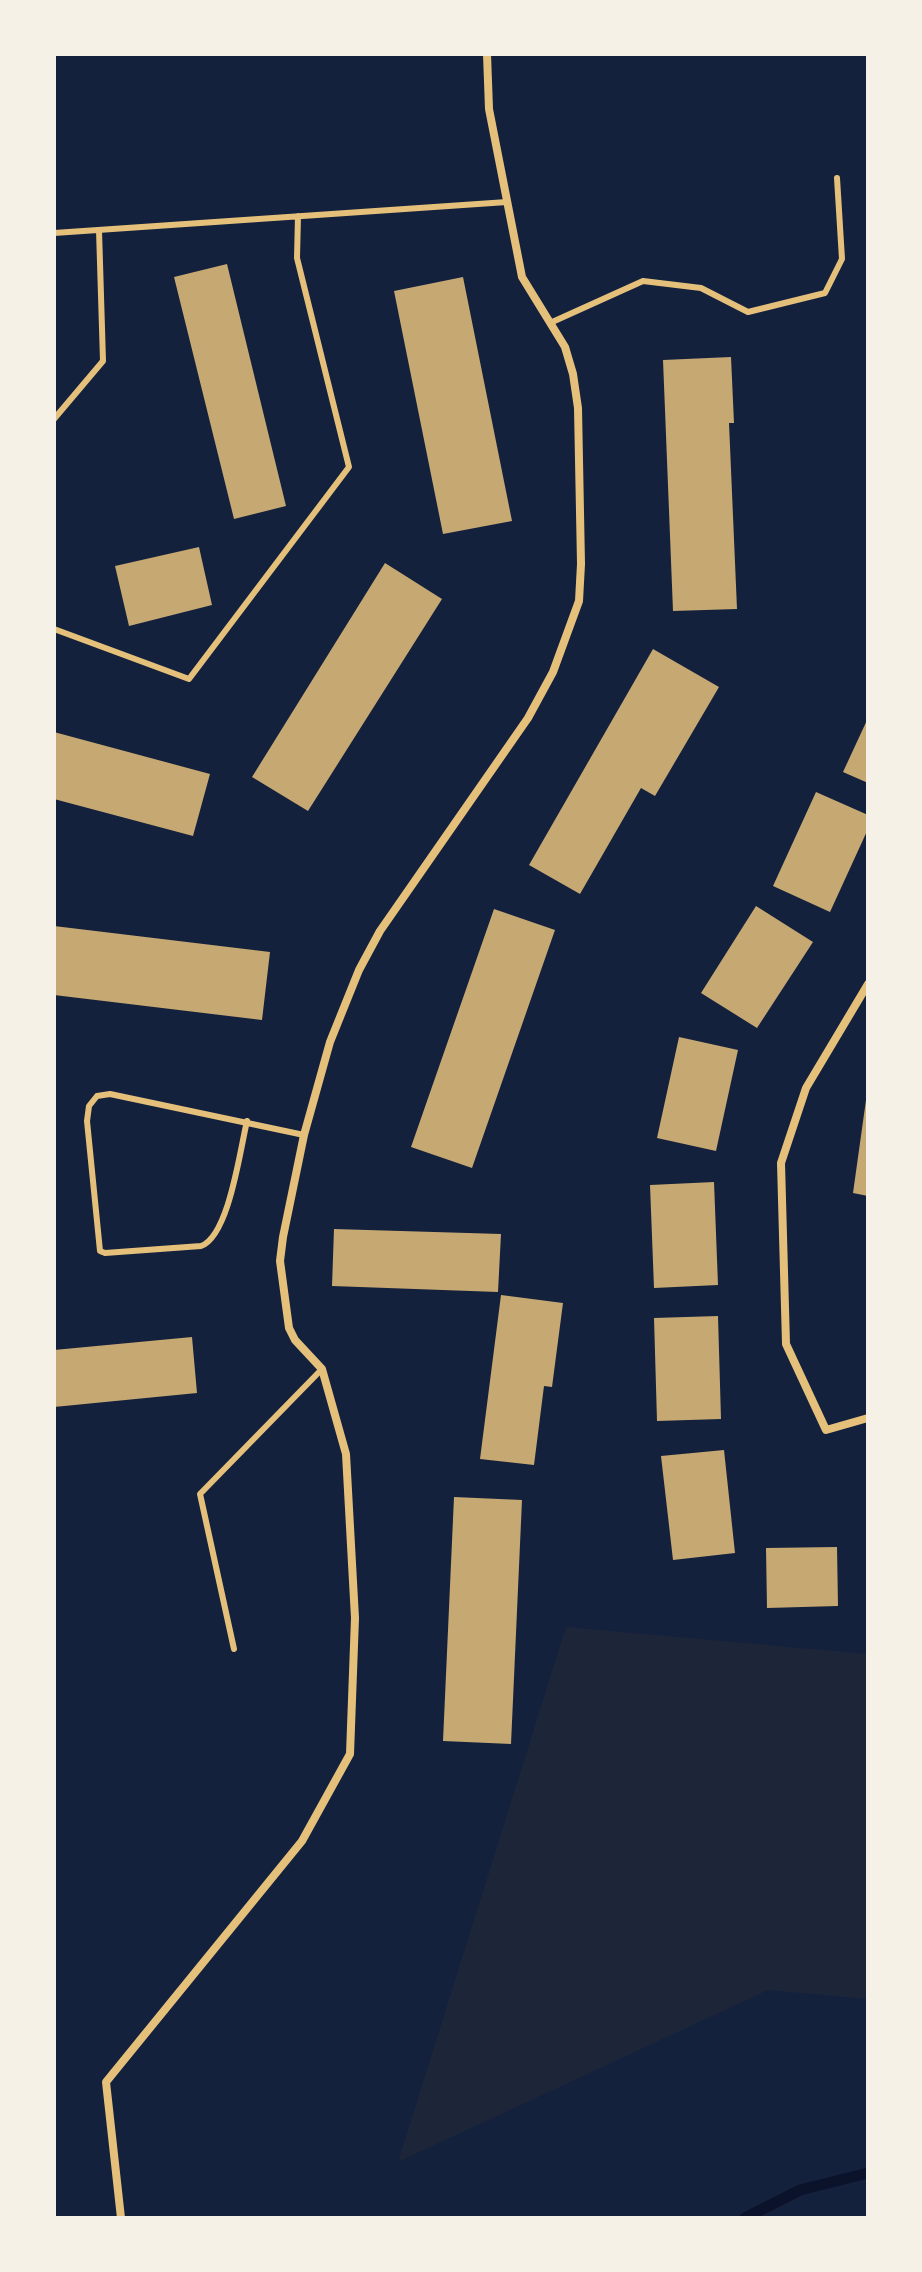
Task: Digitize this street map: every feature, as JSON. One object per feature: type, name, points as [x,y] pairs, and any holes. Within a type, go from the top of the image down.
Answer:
[{"type":"street","points":[[120,2214],[106,2082],[302,1841],[350,1754],[355,1618],[346,1454],[322,1369],[295,1340],[289,1328],[280,1261],[304,1135],[330,1042],[359,970],[380,931],[528,718],[553,672],[579,601],[578,408],[565,347],[522,277],[489,109],[487,54]]},
{"type":"street","points":[[868,984],[806,1088],[781,1163],[786,1344],[826,1430],[868,1418]]},
{"type":"lane","points":[[550,323],[643,281],[701,288],[748,312],[825,293],[842,259],[837,178]]},
{"type":"lane","points":[[54,233],[507,202]]},
{"type":"lane","points":[[54,629],[189,679],[349,467],[297,258],[298,216]]},
{"type":"lane","points":[[54,419],[103,361],[99,230]]},
{"type":"lane","points":[[247,1121],[224,1217],[213,1240],[201,1246],[111,1253],[100,1251],[87,1121],[89,1106],[97,1096],[110,1094],[247,1121],[304,1135]]},
{"type":"lane","points":[[234,1649],[200,1494],[322,1369]]},
{"type":"shaded area","points":[[566,1627],[868,1654],[868,1999],[768,1990],[398,2162]]},
{"type":"building","points":[[227,264],[286,506],[234,519],[174,277]]},
{"type":"building","points":[[463,277],[512,521],[443,534],[394,291]]},
{"type":"building","points":[[731,357],[734,423],[729,423],[737,609],[673,611],[663,360]]},
{"type":"building","points":[[199,547],[212,605],[129,626],[115,566]]},
{"type":"building","points":[[385,563],[442,599],[308,811],[252,777]]},
{"type":"building","points":[[653,649],[719,687],[655,796],[641,788],[580,894],[529,865]]},
{"type":"building","points":[[868,718],[868,783],[843,772]]},
{"type":"building","points":[[54,732],[210,774],[193,836],[54,799]]},
{"type":"building","points":[[816,792],[868,815],[868,829],[830,912],[773,886]]},
{"type":"building","points":[[756,906],[813,942],[757,1028],[701,993]]},
{"type":"building","points":[[494,909],[555,930],[472,1168],[411,1147]]},
{"type":"building","points":[[54,926],[270,952],[262,1020],[54,995]]},
{"type":"building","points":[[679,1037],[738,1050],[716,1151],[657,1138]]},
{"type":"building","points":[[868,1101],[868,1196],[853,1193]]},
{"type":"building","points":[[714,1182],[718,1285],[654,1288],[650,1185]]},
{"type":"building","points":[[334,1229],[501,1234],[498,1292],[332,1286]]},
{"type":"building","points":[[501,1295],[563,1303],[552,1387],[544,1386],[534,1465],[480,1459]]},
{"type":"building","points":[[718,1316],[721,1419],[657,1421],[654,1318]]},
{"type":"building","points":[[192,1337],[197,1393],[54,1407],[54,1350]]},
{"type":"building","points":[[724,1450],[735,1553],[673,1560],[661,1456]]},
{"type":"building","points":[[454,1497],[522,1500],[511,1744],[443,1741]]},
{"type":"building","points":[[837,1547],[838,1606],[767,1608],[766,1548]]},
{"type":"waterway","points":[[745,2218],[800,2190],[868,2173]]}]
